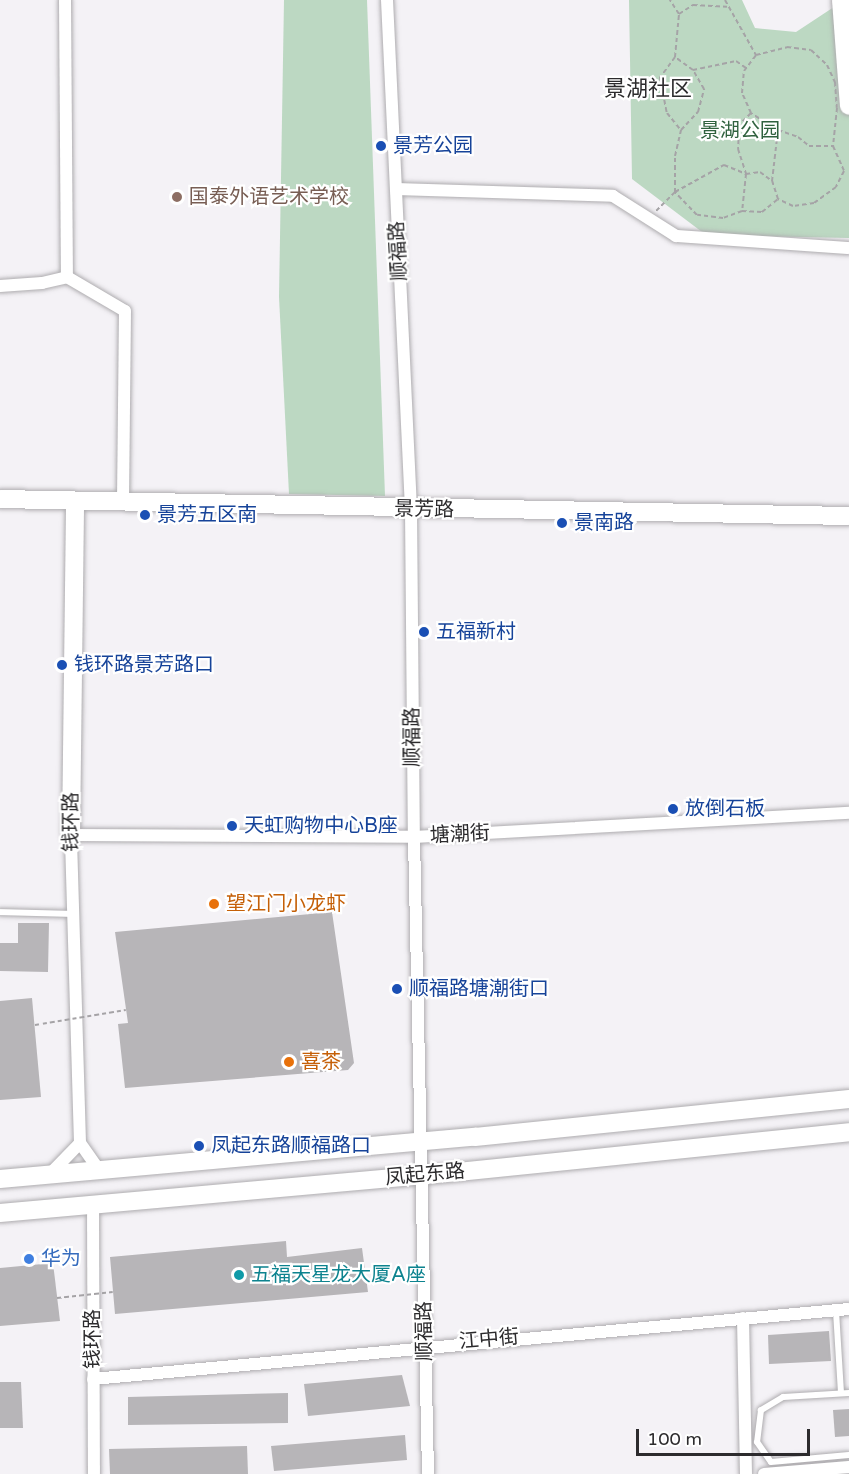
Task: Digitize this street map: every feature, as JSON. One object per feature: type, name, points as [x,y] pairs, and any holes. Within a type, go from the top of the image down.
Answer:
[{"type":"main road","points":[[842,0],[849,106]]},
{"type":"main road","name":"景芳路","points":[[0,499],[411,510],[849,516]]},
{"type":"main road","name":"钱环路","points":[[71,835],[75,501]]},
{"type":"main road","name":"凤起东路","points":[[0,1179],[422,1142],[849,1099]]},
{"type":"main road","name":"凤起东路","points":[[0,1213],[421,1176],[849,1132]]},
{"type":"street","points":[[65,0],[67,277]]},
{"type":"street","name":"顺福路","points":[[387,0],[411,510],[414,837],[428,1474]]},
{"type":"street","points":[[396,189],[613,196],[676,236],[849,248]]},
{"type":"street","points":[[0,286],[42,284],[67,277],[125,311],[123,502]]},
{"type":"street","name":"塘潮街","points":[[71,835],[414,837],[849,813]]},
{"type":"street","name":"钱环路","points":[[71,835],[80,1143]]},
{"type":"street","points":[[50,1174],[80,1143],[99,1170]]},
{"type":"street","name":"钱环路","points":[[93,1204],[94,1474]]},
{"type":"street","name":"江中街","points":[[93,1379],[425,1346],[843,1309]]},
{"type":"street","points":[[743,1318],[746,1474]]},
{"type":"street","points":[[764,1474],[849,1467]]},
{"type":"lane","points":[[0,912],[72,914]]},
{"type":"lane","points":[[841,1393],[843,1309]]},
{"type":"lane","points":[[849,1393],[783,1397],[761,1410],[757,1442],[771,1462],[849,1455]]},
{"type":"path","points":[[670,0],[678,14],[675,57],[660,78],[667,113],[681,130]]},
{"type":"path","points":[[724,0],[756,55]]},
{"type":"path","points":[[678,14],[693,5],[728,7]]},
{"type":"path","points":[[778,130],[772,181],[778,199],[793,206],[814,203],[836,187],[844,171],[833,146],[835,82],[827,65],[811,50],[787,47],[756,55],[746,68],[742,93],[751,113],[778,130],[798,136],[809,146],[833,146]]},
{"type":"path","points":[[675,57],[693,70],[704,88],[698,112],[681,130],[675,156],[675,192],[697,215],[723,218],[742,211],[762,212],[778,199]]},
{"type":"path","points":[[693,70],[736,61],[746,68]]},
{"type":"path","points":[[742,211],[746,174],[738,149],[739,125],[751,113]]},
{"type":"path","points":[[648,218],[675,192],[724,165],[746,174],[760,172],[772,181]]},
{"type":"path","points":[[35,1025],[126,1010]]},
{"type":"path","points":[[57,1298],[113,1292]]},
{"type":"green space","points":[[284,0],[367,0],[385,496],[289,494],[279,297]]},
{"type":"green space","name":"景湖公园","points":[[629,0],[742,0],[755,28],[796,32],[843,1],[849,107],[849,238],[706,235],[632,179]]},
{"type":"building","points":[[332,912],[354,1063],[348,1070],[125,1088],[118,1024],[128,1023],[115,932]]},
{"type":"building","points":[[18,923],[49,923],[48,972],[0,971],[0,943],[18,943]]},
{"type":"building","points":[[32,998],[41,1097],[0,1100],[0,1001]]},
{"type":"building","name":"五福天星龙大厦A座","points":[[286,1241],[287,1257],[362,1248],[368,1292],[115,1314],[110,1257]]},
{"type":"building","points":[[53,1263],[60,1321],[0,1326],[0,1268]]},
{"type":"building","points":[[829,1331],[831,1361],[769,1364],[768,1335]]},
{"type":"building","points":[[402,1375],[410,1406],[308,1416],[304,1384]]},
{"type":"building","points":[[0,1382],[21,1382],[23,1428],[0,1428]]},
{"type":"building","points":[[288,1393],[288,1423],[128,1425],[128,1397]]},
{"type":"building","points":[[849,1409],[849,1436],[835,1437],[833,1410]]},
{"type":"building","points":[[405,1435],[407,1460],[274,1471],[271,1446]]},
{"type":"building","points":[[247,1446],[248,1474],[110,1474],[109,1449]]},
{"type":"place","name":"景芳公园","points":[[381,146]]},
{"type":"place","name":"国泰外语艺术学校","points":[[177,197]]},
{"type":"place","name":"景芳五区南","points":[[145,515]]},
{"type":"place","name":"景南路","points":[[562,523]]},
{"type":"place","name":"五福新村","points":[[424,632]]},
{"type":"place","name":"钱环路景芳路口","points":[[62,665]]},
{"type":"place","name":"放倒石板","points":[[673,809]]},
{"type":"place","name":"天虹购物中心B座","points":[[232,826]]},
{"type":"place","name":"望江门小龙虾","points":[[214,904]]},
{"type":"place","name":"顺福路塘潮街口","points":[[397,989]]},
{"type":"place","name":"喜茶","points":[[289,1062]]},
{"type":"place","name":"凤起东路顺福路口","points":[[199,1146]]},
{"type":"place","name":"华为","points":[[29,1259]]},
{"type":"place","name":"五福天星龙大厦A座","points":[[239,1275]]},
{"type":"district","name":"景湖社区","points":[[648,90]]}]
